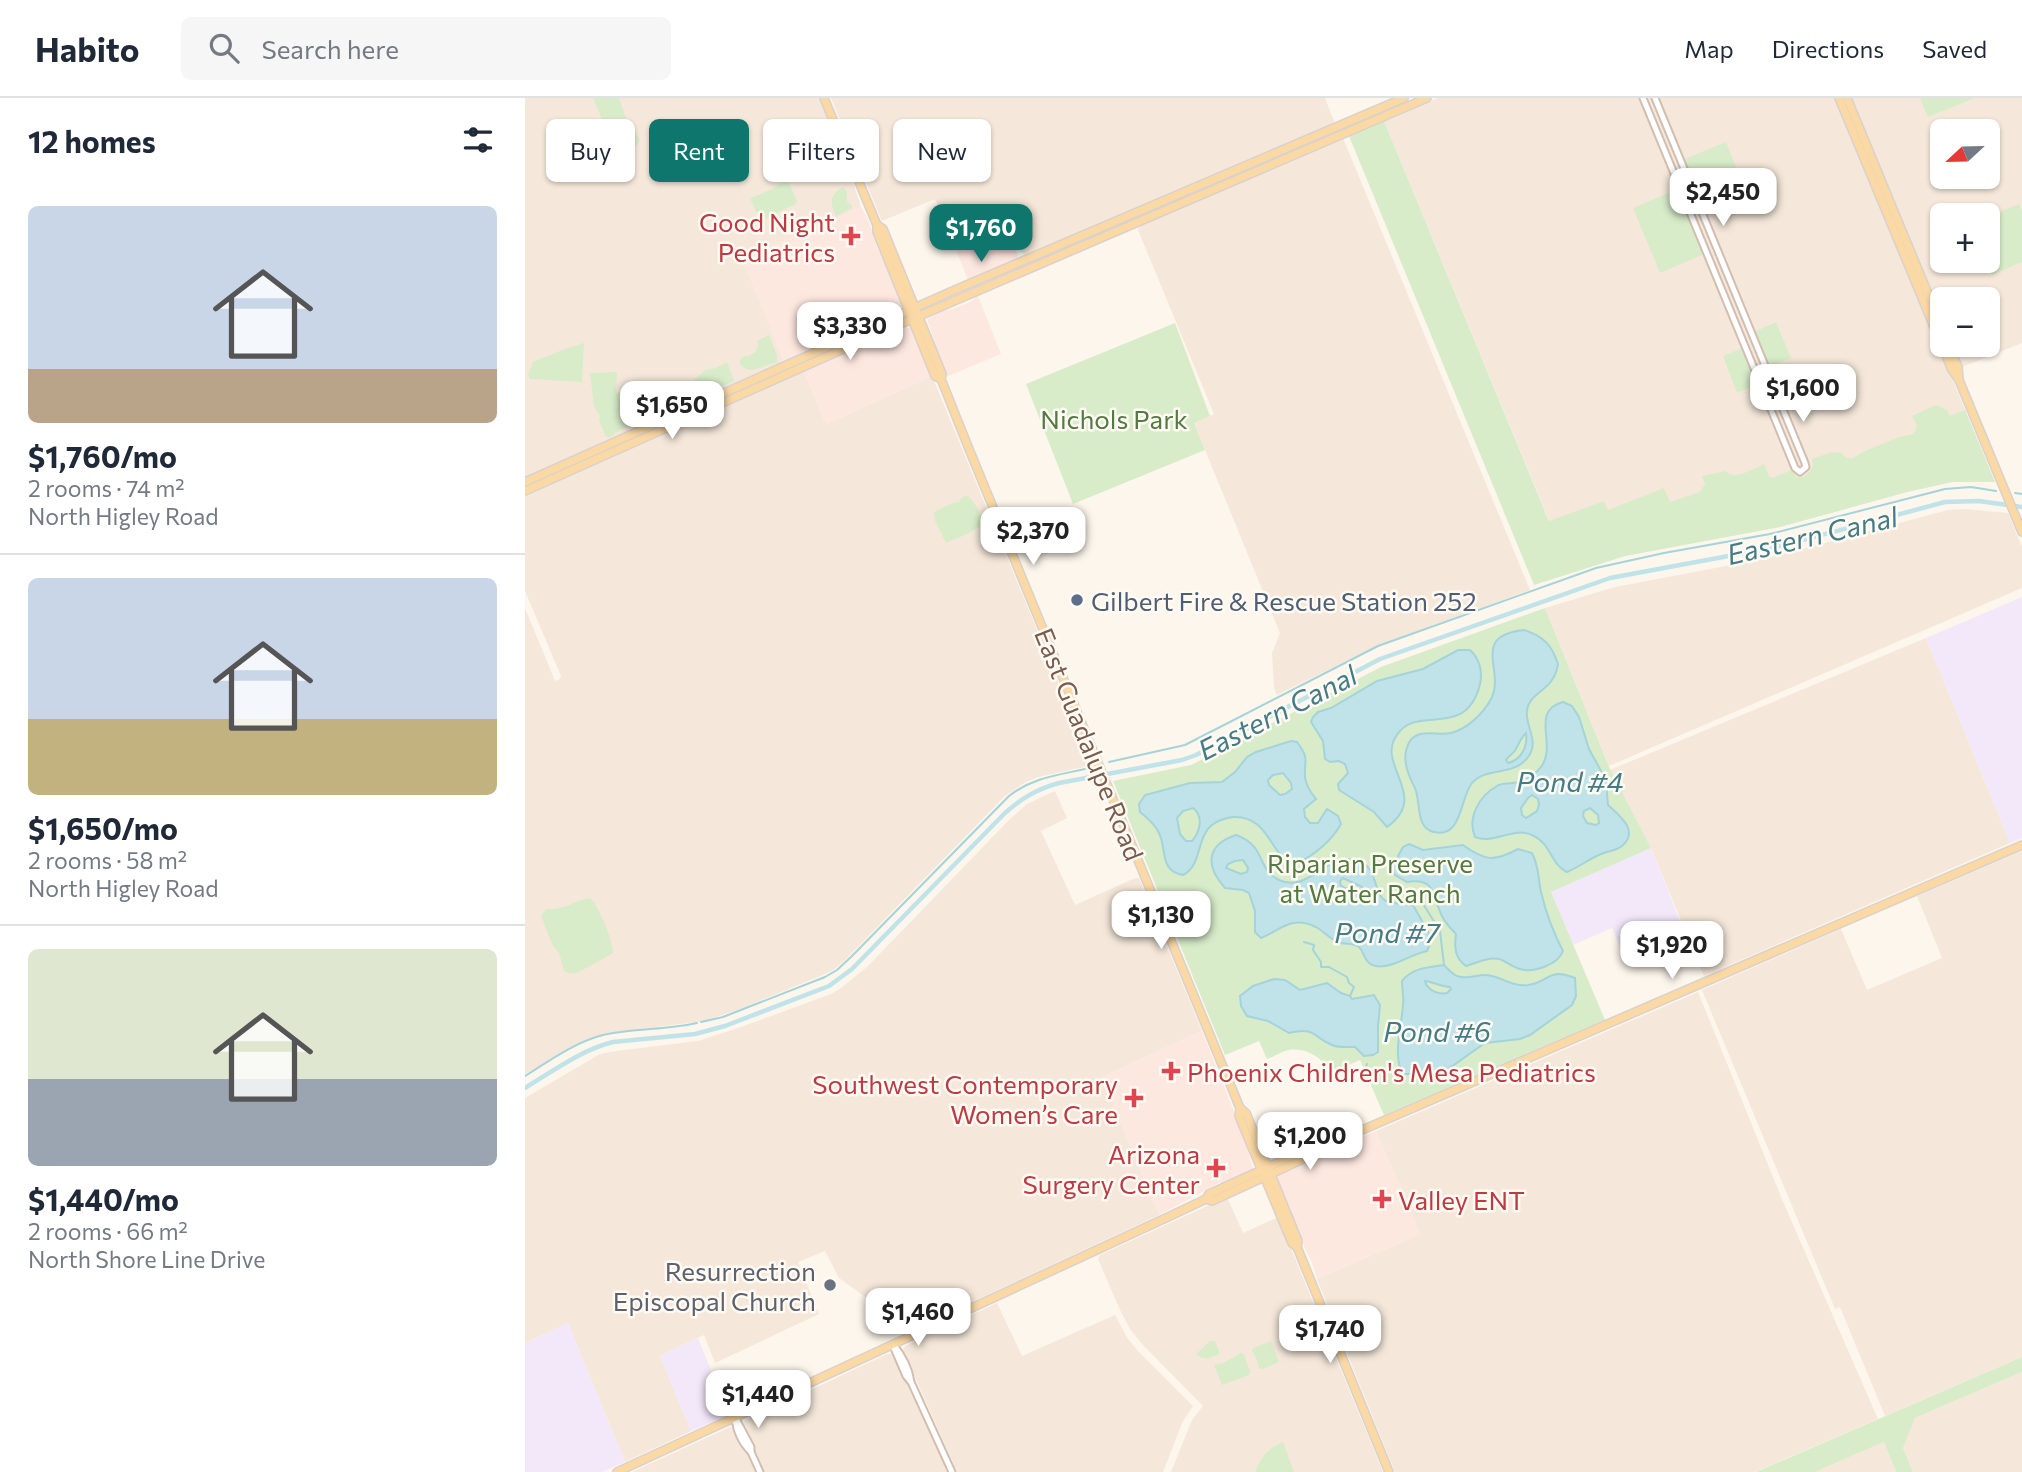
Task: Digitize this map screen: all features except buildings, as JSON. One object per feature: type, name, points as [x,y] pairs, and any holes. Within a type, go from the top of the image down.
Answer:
[{"type":"main road","name":"East Guadalupe Road","points":[[824,98],[877,225],[883,229],[936,376],[941,379],[1240,1108],[1239,1116],[1299,1241],[1297,1247],[1389,1472]]},
{"type":"main road","points":[[525,482],[912,309],[1404,98]]},
{"type":"main road","points":[[525,491],[916,318],[1427,98]]},
{"type":"main road","points":[[1839,98],[2022,532]]},
{"type":"main road","points":[[1847,98],[1930,299]]},
{"type":"main road","points":[[803,357],[806,366]]},
{"type":"main road","points":[[1954,357],[1959,380]]},
{"type":"main road","points":[[617,1472],[1206,1199],[1209,1194],[1317,1153],[1321,1147],[2022,845]]},
{"type":"main road","points":[[1266,1171],[1321,1143],[1332,1143]]},
{"type":"street","points":[[1643,98],[1795,468],[1800,472],[1806,467],[1805,463],[1655,98]]},
{"type":"street","points":[[894,1344],[906,1376],[953,1472]]},
{"type":"street","points":[[736,1417],[736,1426],[760,1472]]},
{"type":"shaded area","points":[[525,98],[819,98],[828,119],[763,119],[763,182],[853,182],[861,207],[743,259],[784,362],[525,482]]},
{"type":"shaded area","points":[[831,98],[1325,98],[1335,124],[1026,256],[1007,217],[952,240],[935,199],[882,221],[866,182],[879,182],[879,119],[840,119]]},
{"type":"shaded area","points":[[1438,98],[1836,98],[1930,325],[1930,357],[1943,357],[1995,482],[1952,482],[1780,527],[1625,556],[1571,573],[1384,121]]},
{"type":"shaded area","points":[[1849,98],[2022,98],[2022,343],[2000,352],[2000,287],[1930,287],[1930,296]]},
{"type":"shaded area","points":[[1343,138],[1530,590],[1379,645],[1277,695],[1274,688],[1272,653],[1280,633],[1194,423],[1214,414],[1138,230],[1140,226]]},
{"type":"shaded area","points":[[861,207],[891,275],[901,304],[900,310],[854,328],[784,362],[742,259]]},
{"type":"shaded area","points":[[1003,219],[1018,258],[968,280],[952,240]]},
{"type":"shaded area","points":[[978,296],[1001,354],[946,377],[927,319],[941,311],[970,302]]},
{"type":"shaded area","points":[[905,327],[913,329],[932,376],[826,424],[804,371]]},
{"type":"shaded area","points":[[1956,357],[1987,357],[1960,368]]},
{"type":"shaded area","points":[[804,371],[826,424],[932,376],[1093,765],[1038,777],[1005,796],[832,971],[704,1021],[608,1033],[587,1039],[525,1074],[525,608],[555,681],[561,676],[525,591],[525,496]]},
{"type":"shaded area","points":[[1948,510],[2008,513],[2022,547],[2022,588],[1609,766],[1545,608],[1615,587],[1768,558]]},
{"type":"shaded area","points":[[2022,597],[2022,838],[2010,843],[1926,638]]},
{"type":"shaded area","points":[[1926,638],[2010,843],[1704,976],[1651,848],[1610,770]]},
{"type":"shaded area","points":[[1055,791],[1067,818],[1041,831],[1075,905],[1139,878],[1202,1031],[1102,1077],[1159,1215],[911,1330],[839,1278],[825,1251],[798,1262],[819,1314],[715,1363],[704,1335],[660,1356],[691,1431],[625,1462],[568,1323],[525,1343],[525,1098],[600,1054],[698,1041],[831,994],[867,967],[1010,819],[1027,804]]},
{"type":"shaded area","points":[[1651,848],[1684,931],[1624,956],[1612,928],[1573,945],[1551,892]]},
{"type":"shaded area","points":[[2022,851],[2022,1357],[1885,1416],[1840,1307],[1835,1309],[1702,990],[1841,929],[1867,990],[1942,958],[1917,896]]},
{"type":"shaded area","points":[[1698,992],[1784,1204],[1878,1419],[1755,1472],[1395,1472],[1317,1279],[1420,1234],[1376,1131]]},
{"type":"shaded area","points":[[1202,1031],[1244,1137],[1253,1169],[1233,1180],[1219,1183],[1159,1215],[1102,1077]]},
{"type":"shaded area","points":[[1376,1131],[1420,1234],[1317,1279],[1276,1177],[1279,1173],[1294,1169]]},
{"type":"shaded area","points":[[1227,1197],[1243,1233],[1278,1217],[1383,1472],[1171,1472],[1192,1420],[1203,1406],[1130,1329],[1098,1259],[1100,1255]]},
{"type":"shaded area","points":[[997,1303],[1022,1356],[1115,1315],[1137,1350],[1193,1406],[1183,1421],[1163,1472],[957,1472],[903,1350],[905,1346]]},
{"type":"shaded area","points":[[568,1323],[625,1462],[602,1472],[525,1472],[525,1343]]},
{"type":"shaded area","points":[[698,1338],[728,1413],[691,1431],[660,1356]]},
{"type":"shaded area","points":[[887,1354],[893,1354],[948,1472],[764,1472],[743,1425],[745,1421]]},
{"type":"shaded area","points":[[2022,1372],[2022,1472],[1913,1472],[1903,1448],[1915,1418]]},
{"type":"shaded area","points":[[730,1427],[735,1429],[756,1472],[632,1472]]},
{"type":"shaded area","points":[[1884,1442],[1896,1472],[1815,1472]]},
{"type":"green space","points":[[593,98],[619,98],[626,119],[602,119]]},
{"type":"green space","points":[[1920,98],[1975,98],[1928,117]]},
{"type":"green space","points":[[1384,121],[1549,521],[1604,501],[1608,510],[1664,488],[1670,502],[1700,492],[1705,484],[1702,476],[1725,471],[1734,475],[1764,464],[1772,478],[1792,470],[1797,476],[1803,477],[1811,470],[1812,459],[1832,452],[1853,458],[1899,437],[1913,434],[1917,426],[1912,416],[1936,405],[1947,410],[1950,416],[1965,410],[1995,482],[1952,482],[1907,492],[1780,527],[1625,556],[1534,585],[1349,136]]},
{"type":"green space","points":[[635,133],[640,140],[635,147]]},
{"type":"green space","points":[[1726,142],[1744,187],[1701,205],[1682,160]]},
{"type":"green space","points":[[782,182],[789,183],[797,201],[796,204],[760,221],[750,198]]},
{"type":"green space","points":[[843,187],[847,191],[847,202],[852,208],[836,216],[832,200],[835,193]]},
{"type":"green space","points":[[1680,188],[1707,253],[1660,273],[1633,208]]},
{"type":"green space","points":[[2019,204],[2022,211],[2022,262],[2000,272],[2000,212]]},
{"type":"green space","points":[[1776,322],[1791,358],[1767,368],[1752,333]]},
{"type":"green space","name":"Nichols Park","points":[[1175,323],[1210,416],[1194,423],[1205,450],[1073,504],[1026,384]]},
{"type":"green space","points":[[769,335],[777,355],[777,363],[753,370],[744,368],[740,360],[755,352],[759,344],[757,341]]},
{"type":"green space","points":[[584,343],[582,382],[530,379],[528,374],[533,362]]},
{"type":"green space","points":[[1745,347],[1761,383],[1737,393],[1723,356]]},
{"type":"green space","points":[[727,362],[734,381],[606,437],[599,420],[600,415],[594,407],[590,373],[617,372],[616,393],[628,391],[633,405],[664,393],[675,392],[690,384],[705,370]]},
{"type":"green space","points":[[967,496],[978,509],[983,525],[946,543],[935,521],[934,512]]},
{"type":"green space","name":"Riparian Preserve at Water Ranch","points":[[1545,608],[1610,769],[1651,848],[1551,892],[1605,1020],[1384,1115],[1360,1060],[1333,1072],[1319,1059],[1302,1050],[1286,1051],[1267,1059],[1259,1041],[1225,1055],[1113,781],[1191,765],[1381,667]]},
{"type":"green space","points":[[590,898],[605,924],[613,953],[578,972],[569,973],[564,971],[559,953],[552,944],[541,916],[546,909],[560,908]]},
{"type":"green space","points":[[1210,1341],[1215,1341],[1220,1354],[1205,1358],[1196,1354]]},
{"type":"green space","points":[[1271,1341],[1279,1362],[1259,1368],[1253,1348]]},
{"type":"green space","points":[[1241,1353],[1250,1371],[1249,1375],[1222,1385],[1214,1365]]},
{"type":"green space","points":[[2022,1357],[2022,1372],[1915,1418],[1903,1448],[1913,1472],[1896,1472],[1884,1442],[1815,1472],[1756,1472]]},
{"type":"green space","points":[[1283,1442],[1294,1472],[1255,1472],[1266,1454]]},
{"type":"water","points":[[1524,630],[1536,635],[1550,646],[1558,664],[1552,680],[1529,704],[1527,717],[1533,745],[1531,751],[1522,763],[1515,767],[1485,775],[1472,783],[1455,824],[1443,833],[1434,832],[1424,825],[1421,819],[1416,792],[1406,764],[1407,746],[1418,735],[1446,734],[1463,728],[1484,710],[1494,688],[1493,647],[1498,639]],"holes":[[[1526,733],[1525,748],[1520,756],[1508,763],[1506,760]]]},
{"type":"water","points":[[1458,650],[1470,650],[1479,665],[1481,679],[1474,701],[1465,711],[1455,716],[1409,724],[1400,731],[1393,743],[1392,755],[1404,803],[1400,815],[1387,827],[1374,812],[1339,790],[1338,784],[1348,773],[1345,764],[1325,759],[1323,741],[1311,722],[1313,717],[1377,681],[1423,669]]},
{"type":"water","name":"Pond #4","points":[[1563,702],[1572,706],[1579,717],[1589,749],[1606,780],[1608,805],[1626,824],[1629,835],[1620,848],[1597,856],[1567,872],[1557,865],[1544,844],[1534,836],[1519,833],[1482,839],[1475,837],[1473,830],[1476,808],[1491,790],[1499,785],[1528,778],[1541,767],[1547,749],[1546,721],[1553,706]],"holes":[[[1532,795],[1538,799],[1539,805],[1537,811],[1526,818],[1522,815],[1521,808]],[[1590,808],[1598,815],[1599,823],[1596,825],[1587,823],[1583,816],[1584,811]]]},
{"type":"water","points":[[1291,741],[1297,742],[1305,756],[1306,783],[1316,799],[1304,809],[1305,817],[1310,823],[1318,823],[1327,809],[1338,816],[1341,824],[1337,831],[1321,848],[1295,865],[1280,854],[1255,823],[1245,818],[1225,819],[1214,823],[1207,831],[1189,871],[1183,875],[1175,873],[1167,864],[1157,830],[1140,812],[1139,804],[1145,795],[1190,783],[1222,782],[1235,772],[1247,757]],"holes":[[[1283,773],[1292,789],[1280,795],[1269,785],[1268,780],[1273,775]],[[1193,808],[1199,815],[1199,829],[1192,841],[1186,841],[1180,834],[1177,818],[1183,811]]]},
{"type":"water","name":"Pond #7","points":[[1236,835],[1246,840],[1253,845],[1272,875],[1289,883],[1307,879],[1341,860],[1360,861],[1371,872],[1381,897],[1389,902],[1413,905],[1432,939],[1427,951],[1388,965],[1376,966],[1369,963],[1357,945],[1338,942],[1307,924],[1293,923],[1261,938],[1255,932],[1255,911],[1249,893],[1225,888],[1214,872],[1214,850],[1226,839]],"holes":[[[1243,860],[1248,868],[1247,872],[1241,874],[1226,868],[1228,864]],[[1343,878],[1362,887],[1362,894],[1341,886],[1340,881]]]},
{"type":"water","points":[[1409,844],[1423,850],[1463,845],[1490,858],[1518,849],[1532,853],[1545,907],[1563,951],[1560,956],[1545,967],[1531,970],[1520,969],[1495,959],[1466,966],[1456,952],[1456,934],[1443,919],[1429,886],[1417,881],[1407,882],[1395,875],[1391,869],[1403,847]]},
{"type":"water","name":"Pond #6","points":[[1444,965],[1453,974],[1461,977],[1485,975],[1522,985],[1554,975],[1566,975],[1575,978],[1576,996],[1572,1005],[1530,1035],[1520,1039],[1485,1043],[1448,1069],[1431,1074],[1403,1074],[1398,1059],[1402,981],[1415,971]],"holes":[[[1425,981],[1450,987],[1451,989],[1447,993],[1437,992],[1430,989]]]},
{"type":"water","points":[[1274,979],[1285,980],[1300,990],[1327,983],[1352,999],[1374,995],[1380,1005],[1378,1052],[1364,1056],[1355,1047],[1335,1046],[1310,1032],[1289,1033],[1268,1021],[1247,1016],[1241,1006],[1240,996],[1253,986]]},
{"type":"waterway","points":[[1109,762],[1185,745],[1378,646],[1596,568],[1770,534],[1945,489],[1971,487],[1996,491]]},
{"type":"waterway","points":[[2015,493],[2022,494]]},
{"type":"waterway","name":"Eastern Canal","points":[[525,1088],[567,1062],[601,1046],[613,1042],[695,1034],[725,1026],[829,986],[852,969],[1005,813],[1024,798],[1044,788],[1196,755],[1380,659],[1610,578],[1777,547],[1945,502],[1979,501],[2022,507]]},
{"type":"waterway","points":[[701,1022],[723,1017],[837,970],[1009,796],[1037,781],[1089,768]]},
{"type":"waterway","points":[[1414,896],[1420,899],[1440,931],[1444,965]]},
{"type":"waterway","points":[[1304,942],[1314,945],[1313,950],[1321,962],[1321,967],[1329,967],[1347,977],[1354,987],[1350,996]]},
{"type":"waterway","points":[[525,1076],[563,1052],[593,1038],[697,1023]]},
{"type":"place","name":"Good Night Pediatrics","points":[[851,236]]},
{"type":"place","name":"Gilbert Fire & Rescue Station 252","points":[[1077,600]]},
{"type":"place","name":"Phoenix Children's Mesa Pediatrics","points":[[1171,1071]]},
{"type":"place","name":"Southwest Contemporary Women’s Care","points":[[1134,1098]]},
{"type":"place","name":"Arizona Surgery Center","points":[[1216,1168]]},
{"type":"place","name":"Valley ENT","points":[[1382,1199]]},
{"type":"place","name":"Resurrection Episcopal Church","points":[[830,1285]]}]
